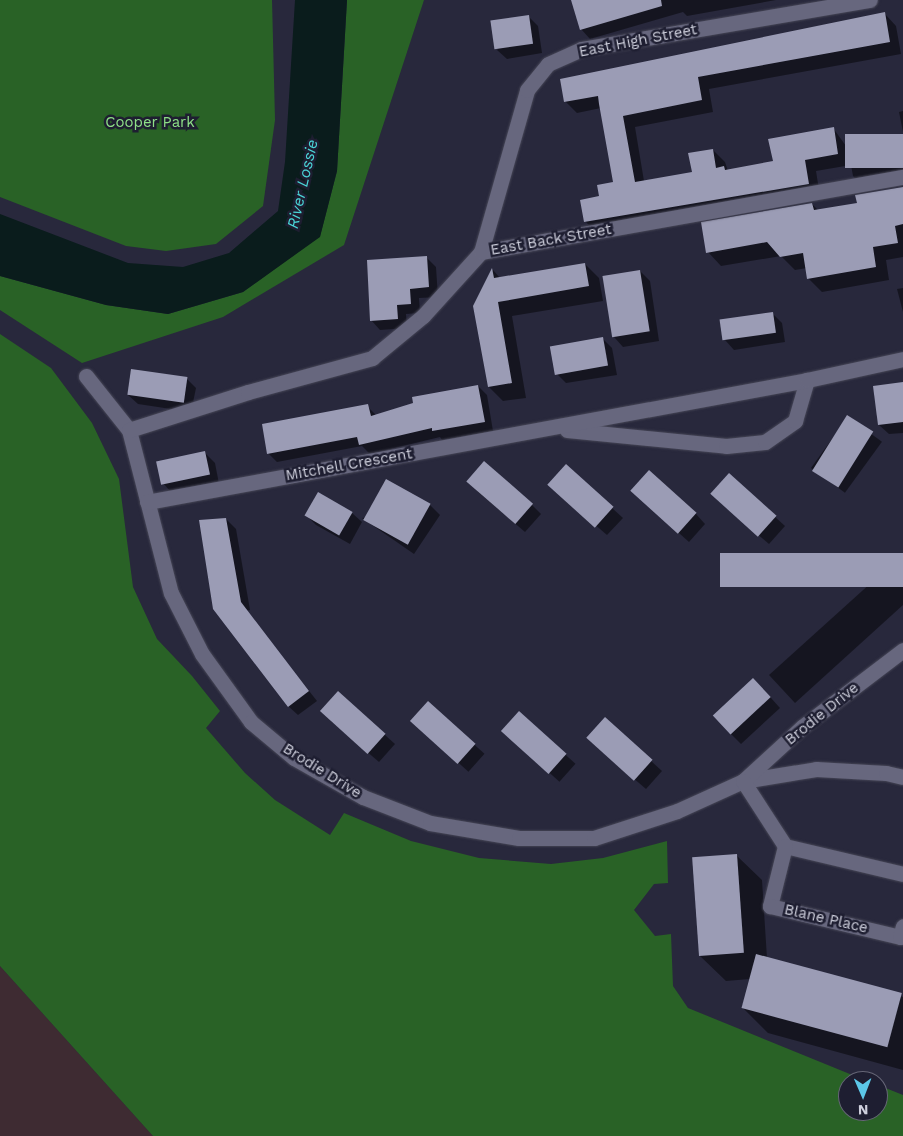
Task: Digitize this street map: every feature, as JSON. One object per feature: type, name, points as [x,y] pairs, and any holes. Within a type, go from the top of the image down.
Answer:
[{"type":"street","name":"East High Street","points":[[480,252],[526,90],[548,64],[582,49],[870,0]]},
{"type":"street","name":"East Back Street","points":[[130,430],[248,392],[372,358],[423,316],[480,252],[903,178]]},
{"type":"street","name":"Mitchell Crescent","points":[[147,502],[807,380],[903,359]]},
{"type":"street","name":"Brodie Drive","points":[[86,376],[130,430],[171,593],[202,654],[251,722],[294,758],[363,797],[430,823],[519,838],[594,838],[677,811],[743,781],[816,769],[886,773],[903,777]]},
{"type":"street","name":"Mitchell Crescent","points":[[550,428],[726,446],[765,442],[795,421],[807,380]]},
{"type":"street","name":"Brodie Drive","points":[[743,781],[802,727],[903,650]]},
{"type":"street","points":[[743,781],[785,846],[903,874]]},
{"type":"street","name":"Blane Place","points":[[785,846],[770,906],[900,937],[903,926]]},
{"type":"shaded area","points":[[0,966],[153,1136],[0,1136]]},
{"type":"green space","name":"Cooper Park","points":[[0,0],[272,0],[275,120],[263,206],[216,244],[166,251],[126,246],[0,197]]},
{"type":"green space","points":[[347,0],[424,0],[344,245],[223,317],[82,363],[0,310],[0,276],[106,305],[168,314],[243,292],[320,236],[337,171]]},
{"type":"green space","points":[[0,334],[51,368],[92,423],[119,479],[133,587],[157,639],[192,676],[220,711],[206,728],[245,773],[275,800],[330,835],[344,813],[411,841],[479,858],[551,864],[603,858],[667,841],[668,883],[654,884],[634,910],[655,936],[671,934],[673,986],[688,1008],[842,1071],[838,1071],[838,1121],[888,1121],[888,1089],[903,1095],[903,1136],[153,1136],[0,966]]},
{"type":"water","name":"River Lossie","points":[[295,0],[347,0],[337,171],[320,237],[243,292],[168,314],[106,305],[0,276],[0,214],[128,263],[183,267],[229,253],[278,211],[285,162]]},
{"type":"building","points":[[571,0],[661,0],[662,6],[580,30]]},
{"type":"building","points":[[885,12],[890,42],[698,77],[702,100],[623,116],[635,182],[692,172],[688,153],[713,149],[716,168],[724,166],[725,170],[773,161],[768,139],[834,127],[838,154],[805,160],[809,184],[584,222],[580,200],[599,196],[597,185],[613,182],[598,96],[564,102],[560,79]]},
{"type":"building","points":[[529,15],[533,44],[494,49],[490,20]]},
{"type":"building","points":[[845,134],[903,134],[903,168],[845,168]]},
{"type":"building","points":[[903,187],[903,224],[895,226],[898,243],[873,247],[876,267],[807,279],[803,253],[780,257],[767,242],[706,253],[701,222],[812,203],[814,210],[857,203],[855,195]]},
{"type":"building","points":[[427,256],[429,287],[410,289],[411,304],[397,305],[398,319],[370,321],[367,260]]},
{"type":"building","points":[[585,263],[589,286],[498,302],[512,383],[488,387],[473,306],[492,268],[494,278]]},
{"type":"building","points":[[640,270],[650,331],[612,337],[602,276]]},
{"type":"building","points":[[773,312],[776,333],[722,340],[720,320]]},
{"type":"building","points":[[603,337],[608,366],[555,375],[550,346]]},
{"type":"building","points":[[131,369],[187,377],[184,403],[127,395]]},
{"type":"building","points":[[903,382],[903,422],[878,425],[873,386]]},
{"type":"building","points":[[478,385],[485,422],[432,431],[432,428],[359,445],[357,437],[267,454],[262,424],[368,404],[371,416],[413,403],[412,397]]},
{"type":"building","points":[[847,415],[873,431],[838,487],[812,471]]},
{"type":"building","points":[[205,451],[210,474],[161,485],[156,461]]},
{"type":"building","points":[[484,461],[533,504],[515,524],[466,481]]},
{"type":"building","points":[[566,464],[614,507],[595,528],[547,485]]},
{"type":"building","points":[[649,470],[697,513],[678,534],[630,491]]},
{"type":"building","points":[[729,473],[777,516],[758,537],[710,494]]},
{"type":"building","points":[[386,479],[431,504],[408,545],[363,520]]},
{"type":"building","points":[[318,492],[353,512],[339,535],[305,515]]},
{"type":"building","points":[[226,518],[241,602],[309,691],[288,707],[213,609],[199,520]]},
{"type":"building","points":[[720,553],[903,553],[903,587],[720,587]]},
{"type":"building","points":[[753,678],[771,697],[731,735],[713,716]]},
{"type":"building","points":[[338,691],[386,734],[367,754],[320,711]]},
{"type":"building","points":[[428,701],[476,744],[457,764],[410,721]]},
{"type":"building","points":[[519,711],[567,754],[548,774],[501,731]]},
{"type":"building","points":[[605,717],[653,760],[634,781],[586,738]]},
{"type":"building","points":[[737,854],[744,953],[699,956],[692,857]]},
{"type":"building","points":[[756,954],[902,993],[887,1047],[742,1008]]}]
